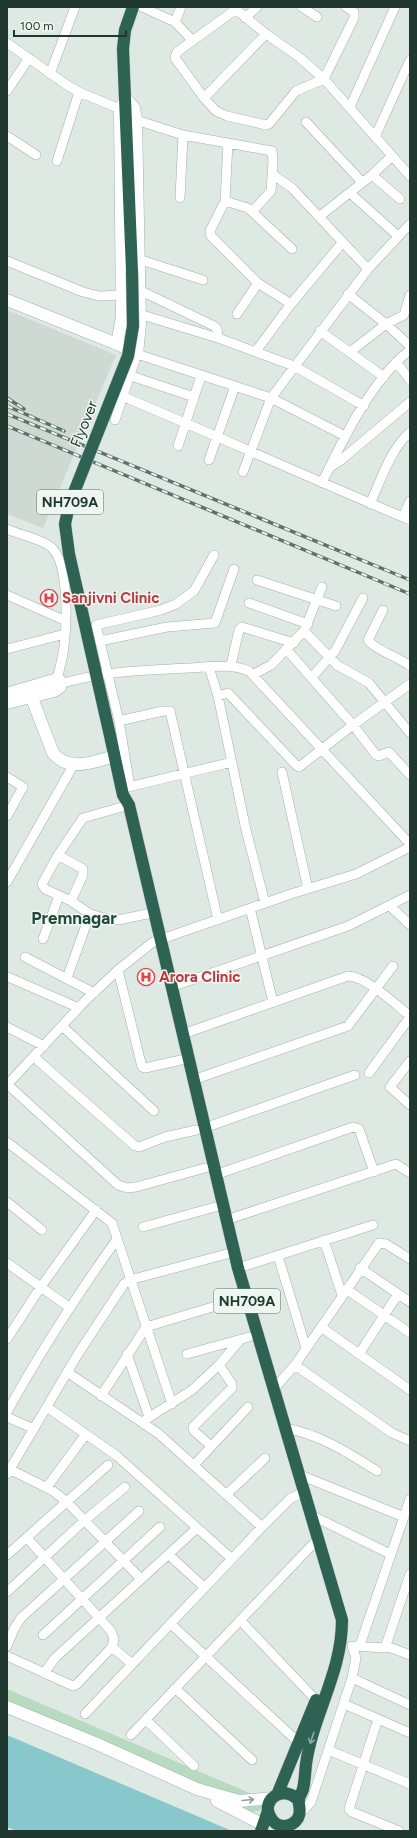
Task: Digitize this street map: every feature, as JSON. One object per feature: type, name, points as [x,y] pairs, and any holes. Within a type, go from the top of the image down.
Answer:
[{"type":"highway","name":"NH709A","points":[[124,105],[125,75],[123,49],[125,30],[132,7]]},
{"type":"highway","name":"NH709A","points":[[125,75],[132,31],[142,7]]},
{"type":"highway","name":"Flyover","points":[[115,756],[69,554],[65,524],[69,505],[128,356],[133,326],[124,105]]},
{"type":"highway","name":"NH709A","points":[[115,756],[125,796],[181,1060],[200,1129],[215,1175],[226,1220],[244,1339],[301,1493],[311,1515],[340,1610],[342,1632],[351,1646],[334,1674],[308,1751],[298,1819],[286,1828],[276,1824],[269,1816],[268,1811]]},
{"type":"highway","name":"NH709A","points":[[125,796],[147,914],[171,987],[193,1080],[205,1168],[215,1207],[230,1253],[238,1268],[300,1475],[301,1493],[313,1544],[334,1620],[331,1656],[316,1700],[299,1743],[275,1796],[268,1806],[268,1811],[262,1828]]},
{"type":"highway","points":[[275,1796],[286,1793],[291,1794],[300,1806]]},
{"type":"street","points":[[50,74],[75,7]]},
{"type":"street","points":[[142,7],[174,22],[193,41]]},
{"type":"street","points":[[174,22],[181,7]]},
{"type":"street","points":[[245,18],[257,7]]},
{"type":"street","points":[[302,7],[317,18]]},
{"type":"street","points":[[346,7],[354,12],[354,18],[324,79],[296,91],[268,125],[226,116],[211,107],[175,58],[177,52],[234,8],[266,34],[299,56],[324,79],[410,176]]},
{"type":"street","points":[[350,108],[395,7]]},
{"type":"street","points":[[204,98],[266,34]]},
{"type":"street","points":[[7,43],[50,74],[79,92],[134,108],[136,120],[139,290],[137,354],[131,376],[115,420]]},
{"type":"street","points":[[7,91],[29,58]]},
{"type":"street","points":[[375,136],[410,60]]},
{"type":"street","points":[[57,162],[79,92]]},
{"type":"street","points":[[117,344],[122,317],[121,295],[124,105]]},
{"type":"street","points":[[136,120],[183,135],[272,151],[270,194],[252,212]]},
{"type":"street","points":[[306,122],[362,182]]},
{"type":"street","points":[[180,198],[183,135]]},
{"type":"street","points":[[7,136],[36,155]]},
{"type":"street","points":[[228,143],[225,201],[210,231],[211,236],[258,283],[291,304]]},
{"type":"street","points":[[320,216],[350,193],[392,156]]},
{"type":"street","points":[[272,174],[292,188],[320,216],[342,243],[368,269]]},
{"type":"street","points":[[372,174],[400,199]]},
{"type":"street","points":[[350,193],[398,236]]},
{"type":"street","points":[[225,201],[243,205],[292,249]]},
{"type":"street","points":[[243,472],[271,398],[368,269],[410,225]]},
{"type":"street","points":[[256,351],[291,304],[342,243]]},
{"type":"street","points":[[138,259],[202,280]]},
{"type":"street","points":[[7,261],[83,292],[99,296],[121,295]]},
{"type":"street","points":[[237,314],[258,283]]},
{"type":"street","points":[[139,290],[214,326],[217,329],[218,338]]},
{"type":"street","points":[[348,294],[386,324],[410,346]]},
{"type":"street","points":[[350,352],[386,324],[407,318],[410,295]]},
{"type":"street","points":[[7,300],[117,344],[137,354],[200,376],[271,398],[345,436]]},
{"type":"street","points":[[139,314],[218,338],[294,366],[364,406]]},
{"type":"street","points":[[320,331],[384,377]]},
{"type":"street","points":[[322,483],[345,436],[364,406],[396,362],[410,350]]},
{"type":"street","points":[[396,362],[410,380]]},
{"type":"street","points":[[131,376],[194,397]]},
{"type":"street","points":[[178,446],[200,376]]},
{"type":"street","points":[[209,460],[235,386]]},
{"type":"street","points":[[124,397],[251,450],[322,483],[406,519],[410,501]]},
{"type":"street","points":[[329,468],[342,460],[410,402]]},
{"type":"street","points":[[370,504],[387,466],[402,441],[410,432]]},
{"type":"street","points":[[7,529],[47,544],[56,552],[60,562],[63,578],[66,621],[58,682]]},
{"type":"street","points":[[125,796],[119,721],[96,627],[98,624],[170,607],[188,596],[198,585],[214,555]]},
{"type":"street","points":[[100,641],[167,627],[215,623],[234,569]]},
{"type":"street","points":[[257,580],[336,606]]},
{"type":"street","points":[[254,674],[271,665],[294,643],[306,628],[322,587]]},
{"type":"street","points":[[7,595],[66,621]]},
{"type":"street","points":[[312,677],[330,659],[363,598]]},
{"type":"street","points":[[249,603],[306,628],[330,659],[342,669],[368,683],[410,733]]},
{"type":"street","points":[[383,610],[368,640],[377,647],[402,660],[410,666]]},
{"type":"street","points":[[231,666],[241,627],[294,643]]},
{"type":"street","points":[[7,649],[65,634]]},
{"type":"street","points":[[286,650],[312,677],[353,725],[376,755],[379,756],[389,752],[410,775]]},
{"type":"street","points":[[7,703],[29,692],[58,682],[107,673],[231,666],[246,669],[254,674],[410,844]]},
{"type":"street","points":[[210,667],[218,696],[246,830],[265,903]]},
{"type":"street","points":[[218,696],[228,693],[296,766],[300,767],[353,725],[410,684]]},
{"type":"street","points":[[7,694],[29,692]]},
{"type":"street","points":[[29,692],[53,753],[64,763],[74,764],[115,756]]},
{"type":"street","points":[[119,721],[169,711],[218,920]]},
{"type":"street","points":[[147,914],[118,920],[108,920],[90,914],[70,901],[45,889],[42,884],[58,855],[83,818],[125,796],[184,774],[232,762]]},
{"type":"street","points":[[7,882],[36,835],[74,764]]},
{"type":"street","points":[[282,772],[308,889]]},
{"type":"street","points":[[7,777],[23,787],[7,816]]},
{"type":"street","points":[[205,1168],[136,1187],[127,1188],[118,1185],[7,1085],[94,993],[118,970],[156,941],[250,908],[356,874],[410,847]]},
{"type":"street","points":[[58,855],[83,869],[83,875],[70,901]]},
{"type":"street","points":[[171,987],[262,957],[348,926],[410,895]]},
{"type":"street","points":[[43,939],[59,896]]},
{"type":"street","points":[[390,906],[410,925]]},
{"type":"street","points":[[250,908],[273,1002]]},
{"type":"street","points":[[66,978],[90,914]]},
{"type":"street","points":[[25,957],[94,993]]},
{"type":"street","points":[[193,1080],[344,1028],[350,1024],[393,966]]},
{"type":"street","points":[[118,970],[142,1067],[145,1068],[181,1060]]},
{"type":"street","points":[[183,1034],[348,976],[356,977],[376,989],[410,1017],[369,1073]]},
{"type":"street","points":[[8,977],[79,1008]]},
{"type":"street","points":[[62,1026],[154,1111]]},
{"type":"street","points":[[7,1027],[44,1046]]},
{"type":"street","points":[[34,1057],[135,1146],[139,1147],[165,1137],[200,1129],[355,1075]]},
{"type":"street","points":[[410,1061],[390,1087],[410,1105]]},
{"type":"street","points":[[215,1175],[353,1127],[359,1129],[374,1172]]},
{"type":"street","points":[[7,1142],[112,1222],[172,1404]]},
{"type":"street","points":[[226,1220],[396,1164],[410,1173]]},
{"type":"street","points":[[7,1202],[42,1230]]},
{"type":"street","points":[[143,1227],[215,1207]]},
{"type":"street","points":[[8,1337],[40,1288],[96,1210]]},
{"type":"street","points":[[238,1268],[372,1225]]},
{"type":"street","points":[[7,1412],[30,1370],[69,1308],[117,1239]]},
{"type":"street","points":[[324,1240],[344,1292],[384,1315],[410,1333]]},
{"type":"street","points":[[274,1390],[295,1365],[360,1268],[381,1242],[410,1259]]},
{"type":"street","points":[[141,1579],[67,1502],[47,1487],[8,1471],[34,1430],[67,1372],[121,1289],[130,1280],[230,1253]]},
{"type":"street","points":[[278,1256],[306,1348]]},
{"type":"street","points":[[7,1263],[69,1308]]},
{"type":"street","points":[[360,1268],[410,1302]]},
{"type":"street","points":[[359,1354],[398,1294]]},
{"type":"street","points":[[101,1396],[146,1326],[239,1300]]},
{"type":"street","points":[[320,1327],[410,1390]]},
{"type":"street","points":[[187,1354],[244,1339]]},
{"type":"street","points":[[145,1419],[172,1404],[192,1390],[244,1339]]},
{"type":"street","points":[[127,1354],[145,1419]]},
{"type":"street","points":[[211,1446],[194,1431],[193,1427],[232,1388],[232,1384],[219,1365]]},
{"type":"street","points":[[295,1365],[392,1433],[410,1442]]},
{"type":"street","points":[[67,1372],[101,1396],[145,1419],[159,1434],[262,1527]]},
{"type":"street","points":[[47,1407],[117,1456],[196,1529],[232,1559]]},
{"type":"street","points":[[194,1465],[248,1407]]},
{"type":"street","points":[[7,1417],[34,1430]]},
{"type":"street","points":[[285,1428],[301,1431],[318,1437],[377,1471]]},
{"type":"street","points":[[47,1487],[86,1434]]},
{"type":"street","points":[[226,1495],[265,1458]]},
{"type":"street","points":[[7,1555],[108,1465]]},
{"type":"street","points":[[300,1475],[404,1518]]},
{"type":"street","points":[[7,1592],[85,1520],[125,1487]]},
{"type":"street","points":[[85,1714],[262,1527],[301,1493]]},
{"type":"street","points":[[300,1806],[305,1810],[311,1802],[352,1678],[356,1658],[351,1646],[390,1554],[410,1499]]},
{"type":"street","points":[[7,1646],[10,1627],[139,1511]]},
{"type":"street","points":[[311,1515],[390,1554]]},
{"type":"street","points":[[43,1635],[160,1527]]},
{"type":"street","points":[[44,1673],[55,1658],[196,1529]]},
{"type":"street","points":[[7,1656],[68,1684],[75,1685],[112,1647],[114,1636],[27,1538]]},
{"type":"street","points":[[131,1735],[313,1544]]},
{"type":"street","points":[[169,1555],[204,1587]]},
{"type":"street","points":[[351,1646],[382,1649],[386,1646],[410,1574]]},
{"type":"street","points":[[240,1620],[316,1700]]},
{"type":"street","points":[[171,1624],[299,1743]]},
{"type":"street","points":[[386,1646],[410,1655]]},
{"type":"street","points":[[112,1647],[132,1664]]},
{"type":"street","points":[[352,1678],[410,1705]]},
{"type":"street","points":[[175,1688],[252,1760]]},
{"type":"street","points":[[344,1704],[410,1733]]},
{"type":"street","points":[[7,1707],[95,1743],[197,1789],[239,1801],[275,1796]]},
{"type":"street","points":[[378,1719],[364,1764],[348,1807],[349,1811],[399,1831]]},
{"type":"street","points":[[146,1720],[194,1766]]},
{"type":"street","points":[[328,1750],[410,1784]]},
{"type":"street","points":[[197,1789],[205,1796],[262,1828]]},
{"type":"shaded area","points":[[7,310],[116,355],[43,528],[7,514]]},
{"type":"green space","points":[[7,1689],[268,1801],[259,1811],[245,1812],[7,1710]]},
{"type":"water","points":[[7,1735],[232,1831],[17,1831],[7,1827]]},
{"type":"railway","points":[[7,398],[24,409]]},
{"type":"railway","points":[[7,406],[64,431]]},
{"type":"railway","points":[[7,414],[410,580]]},
{"type":"railway","points":[[7,426],[410,594]]},
{"type":"place","name":"Sanjivni Clinic","points":[[49,598]]},
{"type":"place","name":"Arora Clinic","points":[[146,977]]},
{"type":"district","name":"Premnagar","points":[[74,918]]}]
